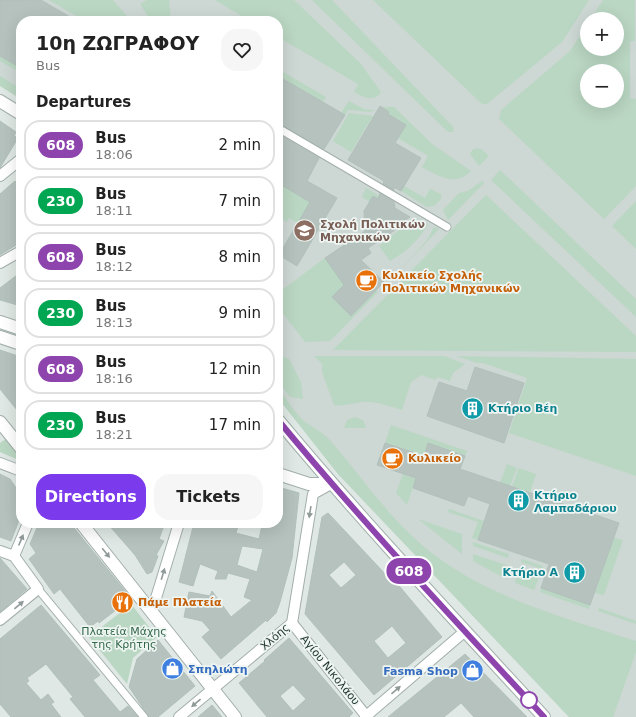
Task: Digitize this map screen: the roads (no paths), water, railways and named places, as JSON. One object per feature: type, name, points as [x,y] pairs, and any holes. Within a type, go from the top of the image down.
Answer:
[{"type":"street","points":[[0,101],[16,111]]},
{"type":"street","points":[[283,131],[447,227]]},
{"type":"street","points":[[0,176],[16,163]]},
{"type":"street","points":[[0,263],[16,254]]},
{"type":"street","points":[[0,322],[16,327]]},
{"type":"street","points":[[0,337],[16,342]]},
{"type":"street","points":[[0,422],[16,442]]},
{"type":"street","points":[[283,426],[332,484],[464,632],[544,717]]},
{"type":"street","points":[[0,463],[16,469]]},
{"type":"street","points":[[283,476],[309,484],[332,484]]},
{"type":"street","name":"Χλόης","points":[[179,717],[292,623],[313,494],[332,484]]},
{"type":"street","points":[[14,556],[26,528]]},
{"type":"street","points":[[86,528],[235,717]]},
{"type":"street","points":[[152,611],[177,528]]},
{"type":"street","points":[[0,551],[14,556],[38,589],[144,717]]},
{"type":"street","points":[[0,620],[38,589]]},
{"type":"street","name":"Αγίου Νικολάου","points":[[292,623],[366,717]]},
{"type":"street","points":[[366,717],[464,632]]},
{"type":"place","name":"Σχολή Πολιτικών Μηχανικών","points":[[305,230]]},
{"type":"place","name":"Κυλικείο Σχολής Πολιτικών Μηχανικών","points":[[367,281]]},
{"type":"place","name":"Κτήριο Βέη","points":[[473,408]]},
{"type":"place","name":"Κυλικείο","points":[[392,458]]},
{"type":"place","name":"Κτήριο Λαμπαδάριου","points":[[518,501]]},
{"type":"place","name":"Κτήριο Α","points":[[574,572]]},
{"type":"place","name":"Πάμε Πλατεία","points":[[122,602]]},
{"type":"place","name":"Σπηλιώτη","points":[[173,669]]},
{"type":"place","name":"Fasma Shop","points":[[473,671]]},
{"type":"park label","name":"Πλατεία Μάχης της Κρήτης","points":[[124,637]]}]
